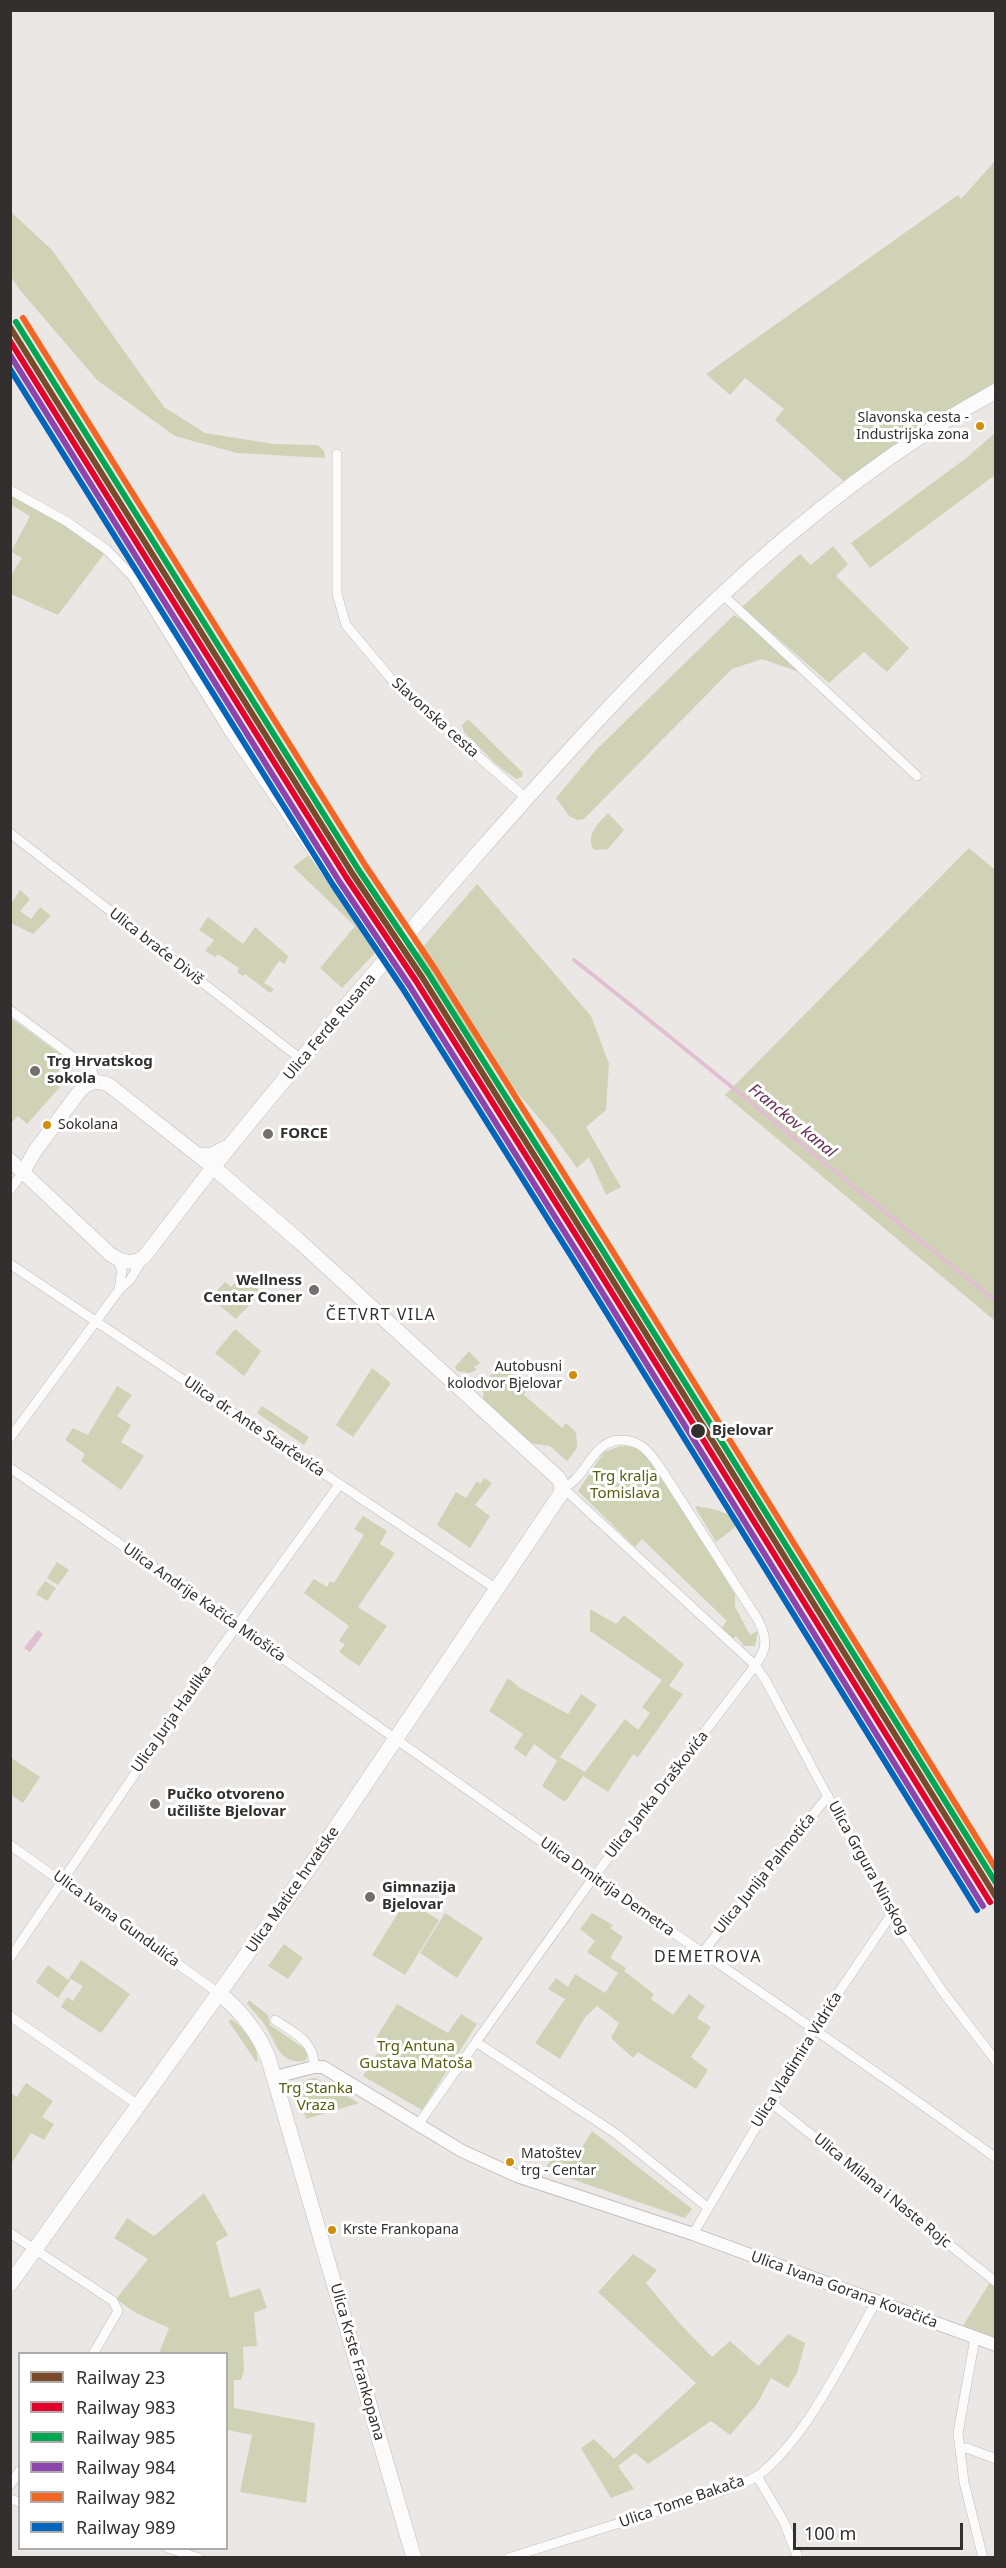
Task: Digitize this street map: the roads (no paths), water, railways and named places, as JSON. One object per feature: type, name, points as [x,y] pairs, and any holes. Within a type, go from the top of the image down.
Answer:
[{"type":"main road","points":[[387,960],[526,798],[631,684],[723,595],[838,494],[914,441],[996,391]]},
{"type":"main road","name":"Ulica Ferde Rusana","points":[[144,1257],[231,1145],[387,960]]},
{"type":"main road","points":[[23,1172],[35,1151],[79,1092],[87,1084],[95,1082],[109,1085],[200,1156],[298,1240],[558,1478],[563,1488]]},
{"type":"main road","points":[[200,1156],[216,1154],[231,1145]]},
{"type":"main road","points":[[10,1152],[24,1155],[35,1151]]},
{"type":"main road","points":[[10,1160],[116,1258],[134,1262],[144,1257]]},
{"type":"main road","name":"Ulica Matice hrvatske","points":[[10,2284],[220,1994],[498,1590],[559,1499],[563,1488]]},
{"type":"main road","points":[[220,1994],[233,2004],[253,2028],[275,2077]]},
{"type":"main road","name":"Ulica Krste Frankopana","points":[[275,2077],[414,2558]]},
{"type":"street","name":"Slavonska cesta","points":[[337,454],[337,594],[346,625],[398,687],[526,798]]},
{"type":"street","name":"Ulica Ferde Rusana","points":[[10,490],[66,521],[107,550],[133,576],[229,732],[387,960]]},
{"type":"street","points":[[723,595],[917,776]]},
{"type":"street","name":"Ulica braće Diviš","points":[[10,833],[302,1060]]},
{"type":"street","points":[[10,1010],[92,1071],[95,1082]]},
{"type":"street","points":[[10,1190],[23,1172]]},
{"type":"street","name":"Ulica Ferde Rusana","points":[[10,1438],[118,1290],[130,1280],[144,1257]]},
{"type":"street","points":[[116,1258],[122,1270],[118,1290]]},
{"type":"street","name":"Ulica dr. Ante Starčevića","points":[[10,1264],[498,1590]]},
{"type":"street","points":[[630,1440],[647,1449],[688,1510],[767,1639],[766,1647],[755,1665],[563,1488],[575,1481],[599,1449],[609,1441],[630,1440]]},
{"type":"street","name":"Ulica Andrije Kačića Miošića","points":[[10,1468],[237,1624],[397,1738]]},
{"type":"street","name":"Ulica Jurja Haulika","points":[[10,1958],[237,1624],[339,1485]]},
{"type":"street","name":"Ulica Grgura Ninskog","points":[[755,1665],[766,1681],[891,1916],[943,1992],[996,2061]]},
{"type":"street","name":"Ulica Janka Draškovića","points":[[476,2042],[593,1878],[755,1665]]},
{"type":"street","name":"Ulica Dmitrija Demetra","points":[[397,1738],[593,1878],[814,2029],[996,2158]]},
{"type":"street","name":"Ulica Junija Palmotića","points":[[702,1953],[828,1796]]},
{"type":"street","name":"Ulica Ivana Gundulića","points":[[10,1845],[63,1880],[220,1994]]},
{"type":"street","name":"Ulica Vladimira Vidrića","points":[[707,2207],[814,2029],[891,1916]]},
{"type":"street","points":[[10,2016],[138,2105]]},
{"type":"street","points":[[275,2020],[307,2042],[314,2056],[314,2067]]},
{"type":"street","points":[[275,2077],[314,2067],[323,2067],[417,2126],[462,2151],[518,2176],[693,2234],[707,2207],[615,2133],[476,2042],[417,2126]]},
{"type":"street","name":"Ulica Milana i Naste Rojc","points":[[770,2101],[996,2282]]},
{"type":"street","points":[[10,2233],[113,2301],[118,2311],[94,2352]]},
{"type":"street","name":"Ulica Ivana Gorana Kovačića","points":[[693,2234],[996,2345]]},
{"type":"street","name":"Ulica Tome Bakača","points":[[508,2558],[725,2490],[757,2476],[775,2460],[803,2426],[876,2302]]},
{"type":"street","points":[[975,2338],[958,2433],[964,2482],[983,2558]]},
{"type":"street","points":[[960,2449],[968,2448],[996,2460]]},
{"type":"street","points":[[757,2476],[784,2522],[798,2558]]},
{"type":"street","points":[[174,2550],[199,2558]]},
{"type":"waterway","name":"Franckov kanal","points":[[574,960],[996,1301]]},
{"type":"rail line","name":"982","points":[[23,318],[365,865],[435,969],[610,1247],[996,1869]]},
{"type":"rail line","name":"985","points":[[16,322],[358,869],[428,973],[603,1251],[996,1883]]},
{"type":"rail line","name":"23","points":[[10,327],[352,873],[422,977],[597,1255],[996,1897]]},
{"type":"rail line","name":"983","points":[[10,341],[346,877],[416,981],[591,1259],[990,1902]]},
{"type":"rail line","name":"984","points":[[10,355],[339,881],[409,985],[584,1263],[983,1906]]},
{"type":"rail line","name":"989","points":[[10,369],[333,885],[403,989],[578,1267],[977,1910]]},
{"type":"place","name":"Slavonska cesta - Industrijska zona","points":[[980,426]]},
{"type":"place","name":"Trg Hrvatskog sokola","points":[[35,1071]]},
{"type":"place","name":"Sokolana","points":[[47,1125]]},
{"type":"place","name":"FORCE","points":[[268,1134]]},
{"type":"place","name":"Wellness Centar Coner","points":[[314,1290]]},
{"type":"place","name":"Autobusni kolodvor Bjelovar","points":[[573,1375]]},
{"type":"place","name":"Bjelovar","points":[[698,1431]]},
{"type":"place","name":"Pučko otvoreno učilište Bjelovar","points":[[155,1804]]},
{"type":"place","name":"Gimnazija Bjelovar","points":[[370,1897]]},
{"type":"place","name":"Matoštev trg - Centar","points":[[510,2162]]},
{"type":"place","name":"Krste Frankopana","points":[[332,2230]]},
{"type":"district","name":"ČETVRT VILA","points":[[381,1315]]},
{"type":"district","name":"DEMETROVA","points":[[708,1957]]},
{"type":"park label","name":"Trg kralja Tomislava","points":[[625,1486]]},
{"type":"park label","name":"Trg Antuna Gustava Matoša","points":[[416,2056]]},
{"type":"park label","name":"Trg Stanka Vraza","points":[[316,2098]]}]
